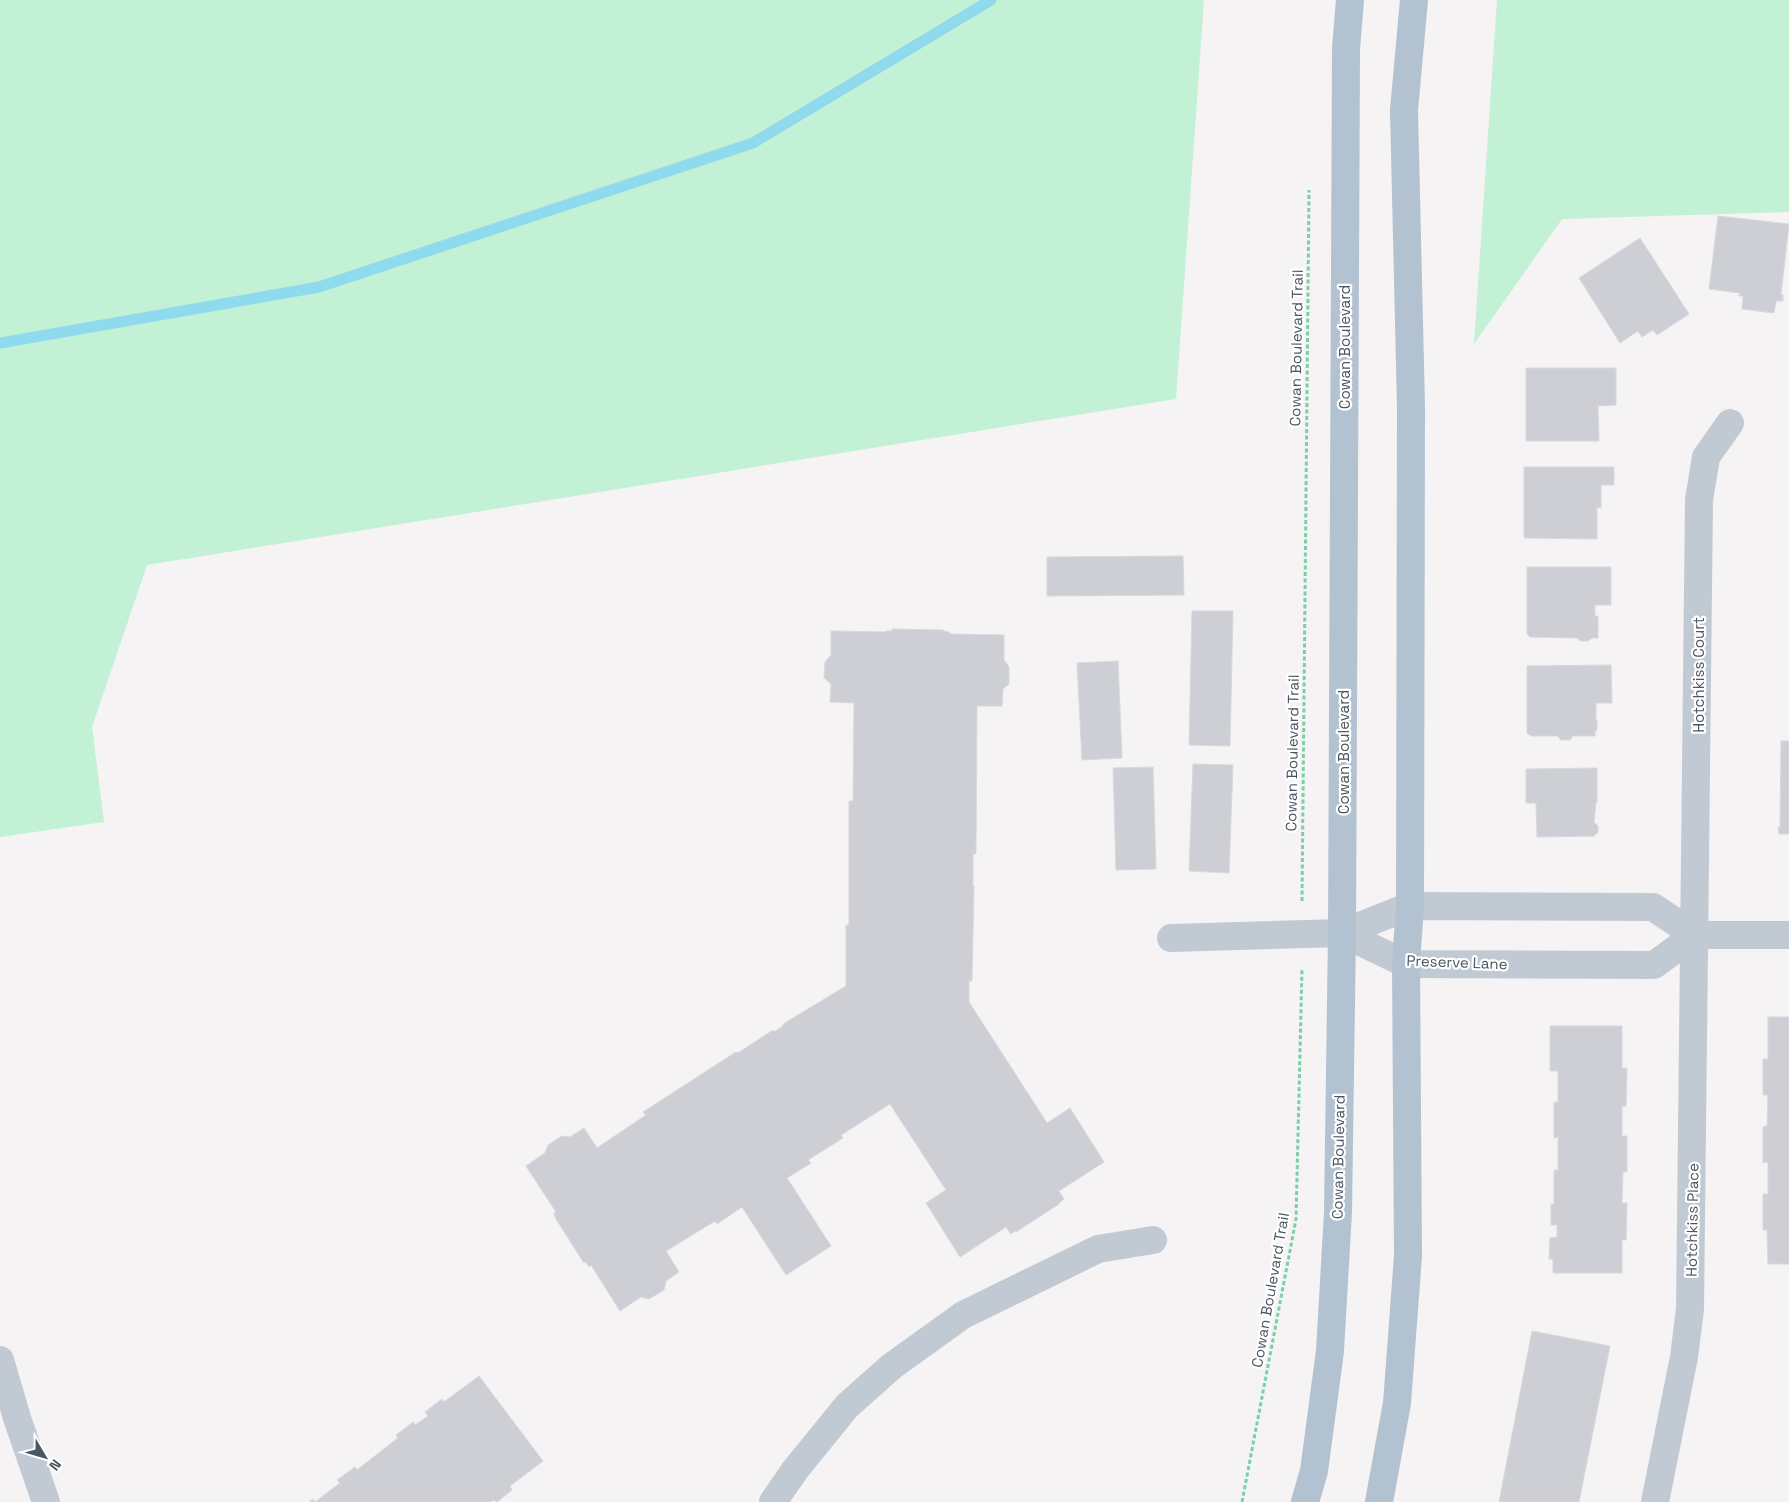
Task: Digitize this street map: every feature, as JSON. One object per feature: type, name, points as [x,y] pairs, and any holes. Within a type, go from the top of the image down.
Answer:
[{"type":"main road","name":"Cowan Boulevard","points":[[1306,1502],[1314,1471],[1330,1351],[1338,1212],[1342,933],[1346,49],[1350,0]]},
{"type":"main road","points":[[1379,1502],[1397,1403],[1408,1256],[1406,964],[1410,906],[1411,407],[1404,110],[1414,0]]},
{"type":"street","name":"Hotchkiss Court","points":[[1695,934],[1699,500],[1706,456],[1730,423]]},
{"type":"street","points":[[1171,938],[1342,933],[1410,906],[1653,907],[1695,934],[1789,935]]},
{"type":"street","name":"Preserve Lane","points":[[1342,933],[1406,964],[1654,965],[1695,934]]},
{"type":"street","name":"Hotchkiss Place","points":[[1655,1502],[1684,1357],[1690,1308],[1695,934]]},
{"type":"street","points":[[773,1502],[795,1470],[847,1406],[892,1366],[963,1315],[1098,1249],[1153,1240]]},
{"type":"street","points":[[0,1360],[17,1418],[46,1502]]},
{"type":"path","name":"Cowan Boulevard Trail","points":[[1242,1502],[1296,1219],[1303,934],[1310,182]]},
{"type":"green space","points":[[0,0],[1204,0],[1176,399],[147,565],[92,727],[104,822],[0,837]]},
{"type":"green space","points":[[1497,0],[1789,0],[1789,212],[1562,219],[1474,344]]},
{"type":"building","points":[[1718,216],[1789,224],[1781,295],[1783,295],[1783,301],[1776,301],[1774,313],[1742,309],[1743,296],[1739,296],[1740,293],[1709,289]]},
{"type":"building","points":[[1640,238],[1689,314],[1657,335],[1653,330],[1642,337],[1638,331],[1620,343],[1579,278]]},
{"type":"building","points":[[1526,368],[1616,368],[1616,405],[1598,406],[1599,441],[1526,441]]},
{"type":"building","points":[[1524,467],[1614,467],[1614,485],[1601,485],[1601,508],[1597,507],[1597,539],[1524,538]]},
{"type":"building","points":[[1183,556],[1184,595],[1047,596],[1047,557]]},
{"type":"building","points":[[1527,567],[1611,567],[1611,605],[1595,605],[1595,616],[1598,616],[1598,638],[1580,641],[1577,638],[1530,637],[1527,634]]},
{"type":"building","points":[[1192,611],[1233,611],[1230,746],[1189,745]]},
{"type":"building","points":[[892,629],[943,630],[950,634],[1004,635],[1004,660],[1009,667],[1009,684],[1003,689],[1002,706],[977,706],[976,854],[973,854],[972,981],[969,981],[969,1002],[1047,1123],[1070,1108],[1104,1162],[1059,1191],[1064,1199],[1059,1204],[1016,1232],[1011,1234],[1006,1227],[960,1257],[926,1203],[946,1190],[890,1104],[841,1135],[843,1138],[808,1160],[811,1163],[787,1178],[831,1246],[786,1275],[742,1207],[717,1224],[715,1221],[666,1251],[679,1272],[666,1281],[664,1290],[649,1299],[641,1297],[620,1311],[591,1265],[589,1267],[586,1262],[584,1263],[556,1219],[554,1213],[556,1212],[526,1166],[545,1153],[548,1145],[562,1136],[570,1137],[584,1128],[597,1148],[646,1115],[643,1112],[736,1052],[738,1053],[773,1030],[774,1032],[783,1024],[846,986],[846,925],[849,925],[849,801],[853,801],[854,703],[830,702],[831,684],[824,678],[825,662],[831,655],[831,631],[886,632],[892,631]]},
{"type":"building","points":[[1118,661],[1122,758],[1082,760],[1077,663]]},
{"type":"building","points":[[1611,665],[1612,703],[1596,703],[1595,717],[1597,729],[1595,736],[1573,736],[1570,740],[1561,740],[1557,736],[1531,736],[1527,733],[1527,666]]},
{"type":"building","points":[[1781,741],[1789,741],[1789,834],[1779,834],[1778,827],[1780,827]]},
{"type":"building","points":[[1193,764],[1233,765],[1229,873],[1189,871]]},
{"type":"building","points":[[1153,767],[1156,869],[1116,870],[1113,768]]},
{"type":"building","points":[[1597,768],[1597,802],[1594,822],[1598,826],[1598,832],[1594,836],[1537,837],[1536,803],[1526,803],[1526,769]]},
{"type":"building","points":[[1768,1017],[1789,1017],[1789,1264],[1768,1264],[1767,1230],[1763,1230],[1763,1194],[1768,1194],[1768,1162],[1763,1163],[1763,1127],[1767,1126],[1768,1095],[1763,1095],[1763,1059],[1768,1059]]},
{"type":"building","points":[[1550,1026],[1622,1026],[1622,1068],[1627,1068],[1626,1106],[1622,1106],[1622,1136],[1627,1136],[1627,1172],[1623,1172],[1622,1203],[1627,1203],[1626,1240],[1622,1240],[1622,1273],[1553,1273],[1553,1259],[1549,1259],[1550,1238],[1557,1237],[1557,1225],[1551,1225],[1551,1204],[1554,1204],[1554,1170],[1558,1170],[1558,1137],[1554,1138],[1554,1102],[1558,1102],[1558,1071],[1550,1071]]},
{"type":"building","points":[[1532,1331],[1610,1346],[1579,1502],[1499,1502]]},
{"type":"building","points":[[479,1376],[543,1461],[510,1486],[512,1490],[497,1502],[493,1500],[491,1502],[315,1502],[340,1483],[337,1480],[355,1467],[357,1470],[398,1438],[396,1435],[413,1422],[415,1425],[428,1416],[425,1412],[442,1399],[444,1402]]},
{"type":"waterway","points":[[0,343],[319,287],[753,143],[991,0]]}]
